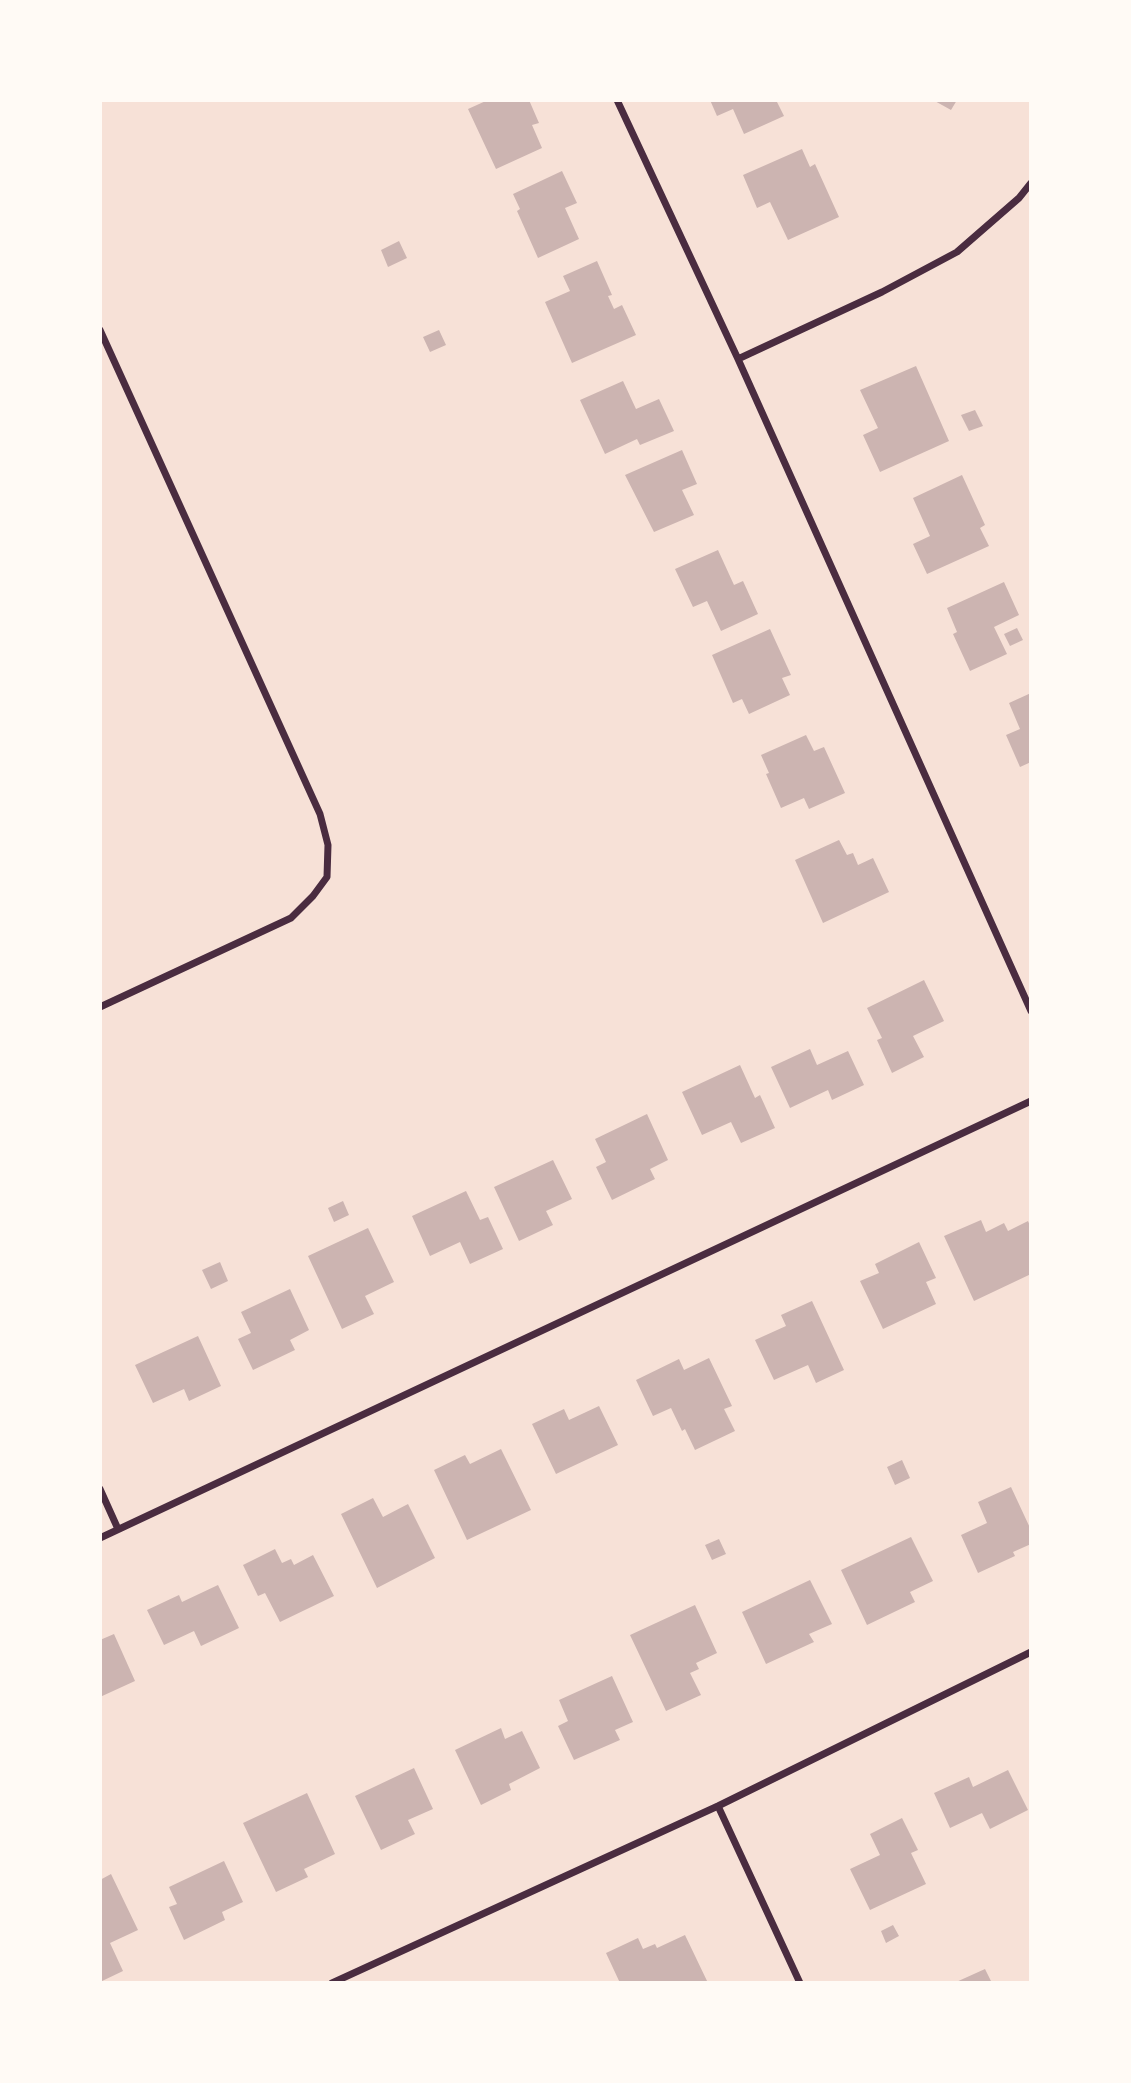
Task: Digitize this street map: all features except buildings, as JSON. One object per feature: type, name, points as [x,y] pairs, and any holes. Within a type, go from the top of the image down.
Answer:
[{"type":"street","points":[[617,100],[738,359],[1031,1011]]},
{"type":"street","points":[[738,359],[882,292],[957,251],[1019,198],[1031,183]]},
{"type":"street","points":[[100,330],[320,814],[328,845],[327,877],[291,918],[100,1007]]},
{"type":"street","points":[[100,1538],[1031,1101]]},
{"type":"street","points":[[100,1489],[118,1529]]},
{"type":"street","points":[[332,1983],[718,1806],[1031,1652]]},
{"type":"street","points":[[718,1806],[800,1983]]}]
